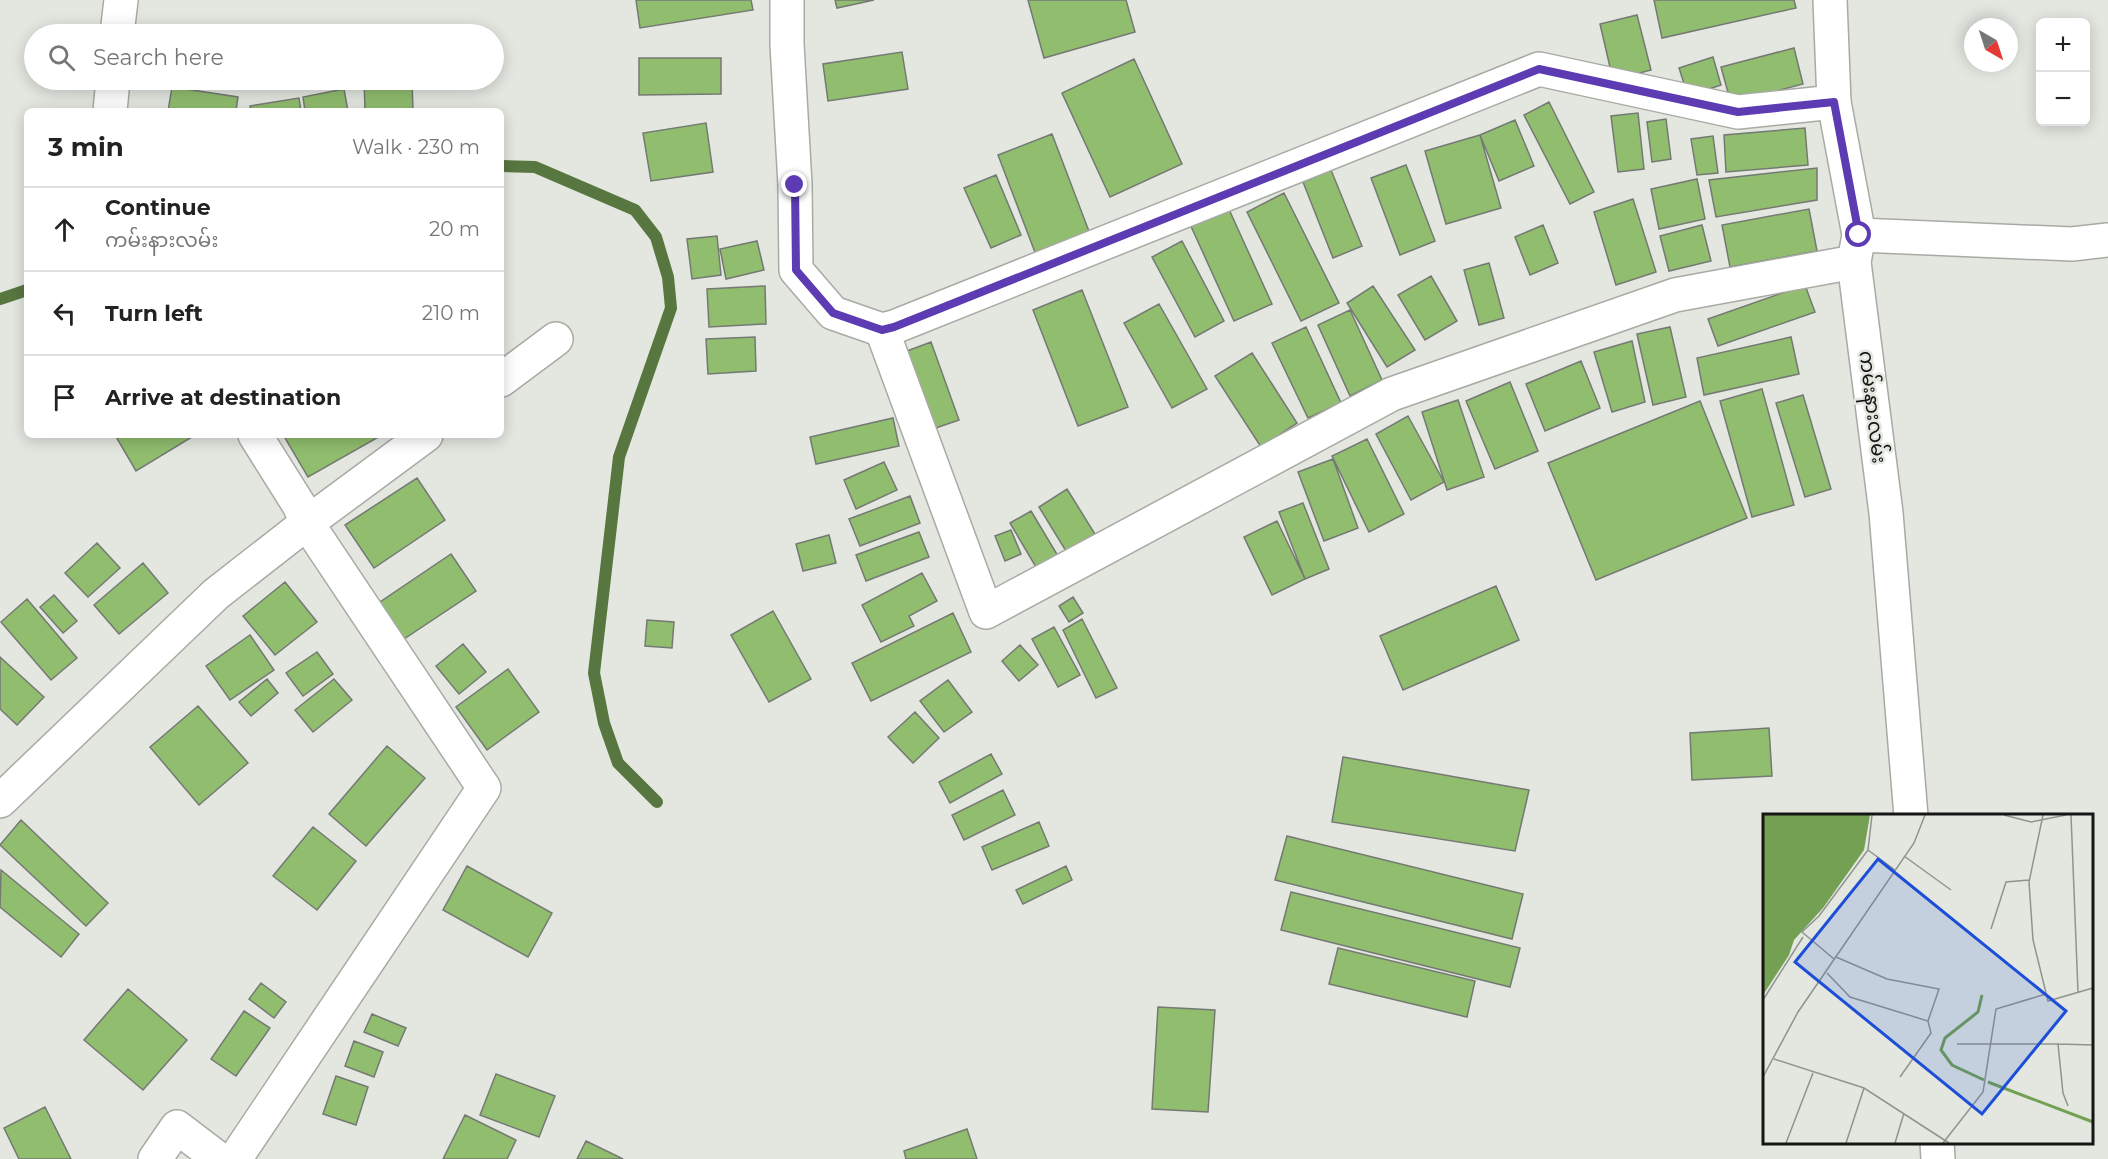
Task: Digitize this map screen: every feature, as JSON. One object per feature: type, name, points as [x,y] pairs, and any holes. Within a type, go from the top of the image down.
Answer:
[{"type":"street","points":[[118,24],[121,0]]},
{"type":"street","points":[[787,0],[787,44],[795,185],[796,270],[833,313],[882,330],[1539,69],[1738,112],[1834,102]]},
{"type":"street","name":"ကမ်းနားလမ်း","points":[[1830,0],[1834,102],[1857,249],[1886,513],[1911,814]]},
{"type":"street","points":[[110,108],[112,90]]},
{"type":"street","points":[[882,330],[986,612],[1392,394],[1675,295],[1857,249],[2073,244],[2108,240]]},
{"type":"street","points":[[504,378],[556,339]]},
{"type":"street","points":[[235,1159],[484,788],[307,523],[299,505],[257,438]]},
{"type":"street","points":[[0,801],[216,594],[422,438]]},
{"type":"street","points":[[155,1159],[177,1127],[219,1159]]},
{"type":"street","points":[[1937,1144],[1938,1159]]},
{"type":"building","points":[[636,0],[751,0],[753,10],[640,28]]},
{"type":"building","points":[[835,0],[874,0],[837,8]]},
{"type":"building","points":[[1028,0],[1126,0],[1135,32],[1044,58]]},
{"type":"building","points":[[1654,0],[1794,0],[1796,8],[1662,38]]},
{"type":"building","points":[[1637,15],[1651,70],[1613,80],[1600,24]]},
{"type":"building","points":[[1794,48],[1803,84],[1731,103],[1721,67]]},
{"type":"building","points":[[902,52],[908,89],[828,101],[823,64]]},
{"type":"building","points":[[1713,57],[1721,85],[1688,96],[1679,68]]},
{"type":"building","points":[[639,58],[721,58],[721,94],[639,95]]},
{"type":"building","points":[[1134,59],[1182,164],[1110,197],[1062,93]]},
{"type":"building","points":[[172,90],[192,90],[238,97],[236,108],[168,108]]},
{"type":"building","points":[[344,90],[347,108],[305,108],[303,97]]},
{"type":"building","points":[[364,90],[412,90],[413,108],[365,108]]},
{"type":"building","points":[[299,98],[301,108],[250,108],[250,106]]},
{"type":"building","points":[[1549,102],[1594,192],[1570,204],[1524,115]]},
{"type":"building","points":[[1638,113],[1644,169],[1618,172],[1611,116]]},
{"type":"building","points":[[1666,119],[1671,159],[1652,162],[1647,122]]},
{"type":"building","points":[[1515,120],[1534,166],[1499,181],[1480,135]]},
{"type":"building","points":[[706,123],[713,172],[651,181],[643,133]]},
{"type":"building","points":[[1805,128],[1808,165],[1726,172],[1724,135]]},
{"type":"building","points":[[1052,134],[1090,234],[1036,255],[998,155]]},
{"type":"building","points":[[1480,135],[1501,208],[1446,224],[1425,151]]},
{"type":"building","points":[[1713,136],[1718,173],[1697,175],[1691,139]]},
{"type":"building","points":[[1406,165],[1435,241],[1400,255],[1371,178]]},
{"type":"building","points":[[1817,168],[1817,200],[1716,217],[1709,180]]},
{"type":"building","points":[[1331,170],[1362,246],[1333,258],[1303,182]]},
{"type":"building","points":[[996,175],[1021,235],[991,248],[964,188]]},
{"type":"building","points":[[1697,179],[1705,219],[1659,229],[1651,189]]},
{"type":"building","points":[[1284,193],[1339,303],[1301,321],[1247,212]]},
{"type":"building","points":[[1633,199],[1656,272],[1616,285],[1594,212]]},
{"type":"building","points":[[1227,205],[1272,304],[1234,321],[1189,222]]},
{"type":"building","points":[[1809,209],[1817,251],[1730,267],[1722,225]]},
{"type":"building","points":[[1543,225],[1558,263],[1530,275],[1515,237]]},
{"type":"building","points":[[1702,225],[1711,261],[1669,271],[1660,236]]},
{"type":"building","points":[[717,236],[721,275],[692,279],[687,239]]},
{"type":"building","points":[[757,241],[764,270],[726,279],[720,249]]},
{"type":"building","points":[[1182,241],[1224,321],[1195,337],[1152,257]]},
{"type":"building","points":[[1489,263],[1504,318],[1479,325],[1464,270]]},
{"type":"building","points":[[1431,276],[1457,321],[1425,340],[1398,295]]},
{"type":"building","points":[[1805,285],[1815,312],[1718,346],[1708,319]]},
{"type":"building","points":[[765,286],[766,324],[709,327],[707,289]]},
{"type":"building","points":[[1373,286],[1415,350],[1387,367],[1347,303]]},
{"type":"building","points":[[1082,290],[1128,407],[1078,426],[1033,310]]},
{"type":"building","points":[[1159,304],[1207,389],[1172,408],[1124,323]]},
{"type":"building","points":[[1350,310],[1382,380],[1350,396],[1318,325]]},
{"type":"building","points":[[1306,327],[1341,403],[1308,418],[1272,343]]},
{"type":"building","points":[[1670,327],[1686,397],[1653,405],[1637,334]]},
{"type":"building","points":[[755,337],[756,371],[708,374],[706,339]]},
{"type":"building","points":[[1791,337],[1799,374],[1704,395],[1697,358]]},
{"type":"building","points":[[1632,341],[1645,402],[1612,412],[1594,352]]},
{"type":"building","points":[[931,342],[959,420],[927,431],[899,354]]},
{"type":"building","points":[[1252,353],[1297,423],[1261,447],[1215,376]]},
{"type":"building","points":[[1581,361],[1600,408],[1545,431],[1526,384]]},
{"type":"building","points":[[1510,382],[1538,451],[1495,469],[1466,401]]},
{"type":"building","points":[[1762,389],[1794,505],[1752,517],[1720,401]]},
{"type":"building","points":[[1803,395],[1831,489],[1805,497],[1776,403]]},
{"type":"building","points":[[1458,400],[1484,477],[1447,490],[1422,412]]},
{"type":"building","points":[[1700,401],[1747,518],[1596,580],[1548,463]]},
{"type":"building","points":[[1408,416],[1444,482],[1411,500],[1376,434]]},
{"type":"building","points":[[893,418],[899,446],[816,464],[810,437]]},
{"type":"building","points":[[117,438],[190,438],[136,471]]},
{"type":"building","points":[[285,438],[377,438],[308,477]]},
{"type":"building","points":[[1367,439],[1404,514],[1369,532],[1332,456]]},
{"type":"building","points":[[1333,459],[1358,528],[1324,541],[1298,472]]},
{"type":"building","points":[[884,462],[897,490],[856,509],[844,480]]},
{"type":"building","points":[[417,478],[445,520],[374,568],[345,525]]},
{"type":"building","points":[[1067,489],[1098,539],[1069,556],[1039,507]]},
{"type":"building","points":[[910,496],[920,523],[860,546],[849,519]]},
{"type":"building","points":[[1303,503],[1329,569],[1305,579],[1279,512]]},
{"type":"building","points":[[1031,511],[1064,566],[1043,579],[1010,523]]},
{"type":"building","points":[[1277,521],[1305,579],[1272,595],[1244,537]]},
{"type":"building","points":[[1011,530],[1021,554],[1005,561],[995,536]]},
{"type":"building","points":[[919,532],[929,557],[866,581],[856,555]]},
{"type":"building","points":[[829,535],[836,563],[803,571],[796,544]]},
{"type":"building","points":[[97,543],[120,568],[88,597],[65,573]]},
{"type":"building","points":[[451,554],[476,591],[404,639],[380,602]]},
{"type":"building","points":[[143,563],[168,593],[119,634],[94,605]]},
{"type":"building","points":[[922,573],[937,601],[909,616],[914,626],[881,642],[862,605]]},
{"type":"building","points":[[285,582],[317,622],[275,655],[243,616]]},
{"type":"building","points":[[1496,586],[1519,640],[1403,690],[1380,636]]},
{"type":"building","points":[[54,595],[77,621],[63,633],[40,607]]},
{"type":"building","points":[[1073,597],[1083,613],[1069,622],[1059,606]]},
{"type":"building","points":[[27,599],[77,658],[51,680],[1,622]]},
{"type":"building","points":[[773,611],[811,679],[769,702],[731,635]]},
{"type":"building","points":[[953,613],[971,652],[871,701],[852,663]]},
{"type":"building","points":[[1082,619],[1117,688],[1096,698],[1063,630]]},
{"type":"building","points":[[647,620],[674,622],[672,648],[645,646]]},
{"type":"building","points":[[1054,627],[1080,675],[1058,687],[1032,639]]},
{"type":"building","points":[[250,635],[274,670],[230,700],[206,666]]},
{"type":"building","points":[[463,644],[486,672],[459,694],[436,666]]},
{"type":"building","points":[[1020,645],[1038,665],[1019,681],[1002,661]]},
{"type":"building","points":[[317,652],[333,674],[303,696],[286,673]]},
{"type":"building","points":[[0,657],[44,697],[17,725],[0,709]]},
{"type":"building","points":[[508,669],[539,712],[487,750],[456,707]]},
{"type":"building","points":[[267,679],[278,693],[251,716],[239,702]]},
{"type":"building","points":[[334,679],[352,700],[313,732],[295,710]]},
{"type":"building","points":[[948,680],[972,712],[944,732],[920,701]]},
{"type":"building","points":[[198,706],[248,763],[199,805],[150,747]]},
{"type":"building","points":[[915,712],[939,738],[913,763],[888,737]]},
{"type":"building","points":[[1769,728],[1772,776],[1692,780],[1690,733]]},
{"type":"building","points":[[387,746],[425,778],[366,846],[329,814]]},
{"type":"building","points":[[991,754],[1002,774],[950,803],[939,782]]},
{"type":"building","points":[[1343,757],[1529,790],[1515,851],[1332,822]]},
{"type":"building","points":[[1003,790],[1015,815],[964,840],[952,815]]},
{"type":"building","points":[[21,820],[108,903],[86,926],[0,845]]},
{"type":"building","points":[[1039,822],[1049,846],[992,870],[982,847]]},
{"type":"building","points":[[313,827],[356,861],[317,910],[273,876]]},
{"type":"building","points":[[1287,836],[1523,894],[1512,939],[1275,880]]},
{"type":"building","points":[[467,866],[552,913],[528,957],[443,910]]},
{"type":"building","points":[[1066,866],[1072,880],[1023,904],[1016,890]]},
{"type":"building","points":[[1,870],[79,934],[61,957],[0,907]]},
{"type":"building","points":[[1291,892],[1520,948],[1510,987],[1281,930]]},
{"type":"building","points":[[1338,948],[1475,981],[1467,1017],[1329,984]]},
{"type":"building","points":[[261,983],[286,1002],[274,1018],[249,999]]},
{"type":"building","points":[[128,989],[187,1040],[143,1090],[84,1040]]},
{"type":"building","points":[[1158,1007],[1215,1010],[1208,1112],[1152,1109]]},
{"type":"building","points":[[244,1011],[270,1028],[236,1076],[211,1059]]},
{"type":"building","points":[[372,1014],[406,1028],[398,1046],[364,1032]]},
{"type":"building","points":[[354,1041],[383,1052],[374,1077],[345,1066]]},
{"type":"building","points":[[496,1074],[555,1096],[539,1137],[480,1115]]},
{"type":"building","points":[[336,1076],[368,1087],[356,1125],[323,1114]]},
{"type":"building","points":[[45,1107],[71,1159],[19,1159],[4,1128]]},
{"type":"building","points":[[465,1115],[516,1140],[507,1159],[443,1159]]},
{"type":"building","points":[[967,1129],[977,1159],[906,1159],[904,1151]]},
{"type":"building","points":[[586,1141],[623,1159],[577,1159]]},
{"type":"waterway","points":[[504,166],[535,167],[635,210],[656,237],[668,277],[671,308],[619,457],[594,673],[604,723],[618,763],[657,802]]},
{"type":"waterway","points":[[0,299],[24,291]]},
{"type":"route","points":[[795,185],[796,270],[833,313],[882,330],[1539,69],[1562,72],[1738,112],[1834,102],[1859,235]]}]
